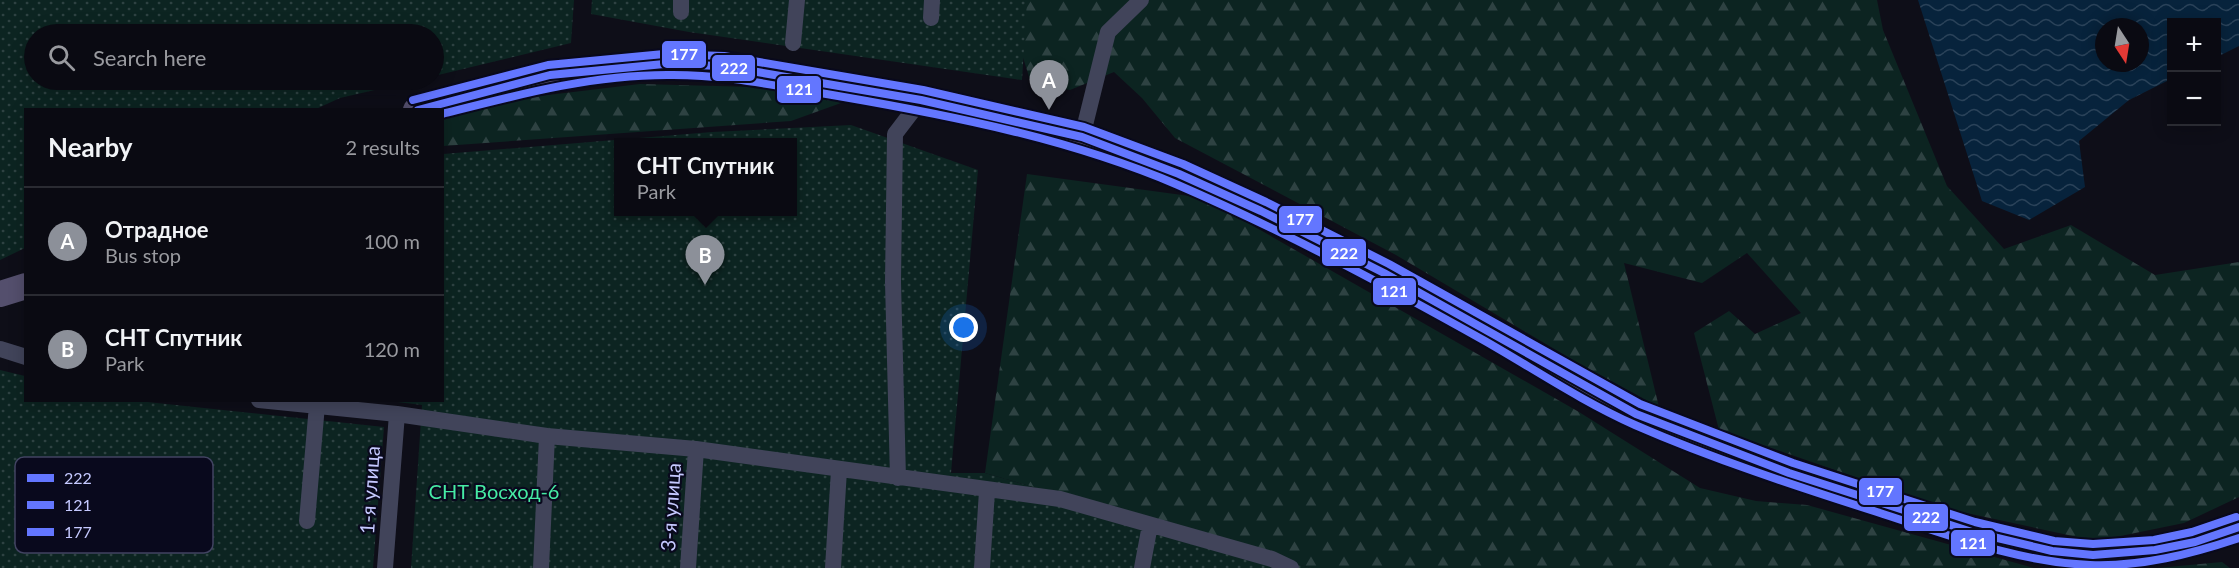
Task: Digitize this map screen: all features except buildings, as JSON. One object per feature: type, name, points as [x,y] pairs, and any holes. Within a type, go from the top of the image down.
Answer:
[{"type":"main road","points":[[424,108],[550,75],[664,64],[722,66],[921,100],[1082,137],[1220,193],[1384,273],[1636,414],[1790,473],[1972,532],[2032,548],[2093,555],[2134,553],[2195,542],[2239,527]]},
{"type":"main road","points":[[0,294],[24,286]]},
{"type":"street","points":[[793,43],[797,0]]},
{"type":"street","points":[[931,18],[932,0]]},
{"type":"street","points":[[1082,137],[1108,32],[1141,0]]},
{"type":"street","points":[[898,478],[893,282],[895,134],[921,100]]},
{"type":"street","points":[[0,349],[24,356]]},
{"type":"street","points":[[282,402],[397,414],[547,436],[696,449],[987,491],[1060,499],[1291,568]]},
{"type":"street","points":[[307,521],[316,405]]},
{"type":"street","name":"1-я улица","points":[[385,568],[397,414]]},
{"type":"street","points":[[541,568],[547,436]]},
{"type":"street","name":"3-я улица","points":[[688,568],[696,449]]},
{"type":"street","points":[[833,568],[839,470]]},
{"type":"street","points":[[982,568],[987,491]]},
{"type":"street","points":[[1142,568],[1150,525]]},
{"type":"green space","points":[[0,0],[574,0],[571,43],[444,74],[444,24],[24,24],[24,90],[375,90],[340,98],[318,108],[24,108],[24,248],[0,260]]},
{"type":"green space","points":[[592,0],[1027,0],[1022,80],[689,32],[591,14]]},
{"type":"green space","points":[[1005,0],[1877,0],[1883,30],[1947,186],[2004,249],[2071,225],[2155,275],[2239,262],[2239,497],[2184,523],[2096,541],[1948,509],[1719,430],[1694,333],[1729,311],[1755,334],[1801,313],[1747,253],[1702,283],[1624,263],[1659,407],[1578,363],[1396,255],[1175,138],[1142,98],[1114,72],[1070,90],[1031,83]]},
{"type":"green space","points":[[640,84],[794,88],[841,103],[791,121],[444,146],[444,119],[515,99]]},
{"type":"green space","name":"СНТ Восход-6","points":[[851,125],[978,170],[951,473],[985,473],[1311,568],[411,568],[422,405],[397,402],[444,402],[444,154],[614,140],[614,216],[797,216],[797,138],[639,138]]},
{"type":"green space","points":[[1027,174],[1204,198],[1579,412],[1700,488],[1756,501],[1807,505],[2034,568],[1311,568],[985,473]]},
{"type":"green space","points":[[0,370],[24,376],[24,402],[147,402],[384,427],[373,568],[0,568]]},
{"type":"green space","points":[[2222,562],[2230,568],[2157,568]]},
{"type":"water","points":[[1918,0],[2239,0],[2239,46],[2221,55],[2221,18],[2167,18],[2167,81],[2129,100],[2079,141],[2085,187],[2029,220],[1982,201]]},
{"type":"transit line","name":"177","points":[[413,100],[548,65],[664,54],[724,56],[923,90],[1084,127],[1183,164],[1266,202],[1389,264],[1640,404],[1793,463],[1975,522],[2054,541],[2093,544],[2154,540],[2192,532],[2236,517]]},
{"type":"transit line","name":"222","points":[[426,108],[550,75],[664,64],[722,66],[921,100],[1082,137],[1179,174],[1261,211],[1384,273],[1636,414],[1789,473],[1972,532],[2052,551],[2093,555],[2155,550],[2195,542],[2239,527]]},
{"type":"transit line","name":"121","points":[[444,114],[582,82],[638,76],[689,75],[753,82],[838,96],[1011,131],[1096,154],[1218,203],[1372,279],[1616,416],[1755,472],[1982,546],[2035,559],[2063,563],[2109,565],[2147,562],[2239,538]]},
{"type":"place","name":"Отрадное","points":[[1049,110]]},
{"type":"place","name":"СНТ Спутник","points":[[705,285]]}]
